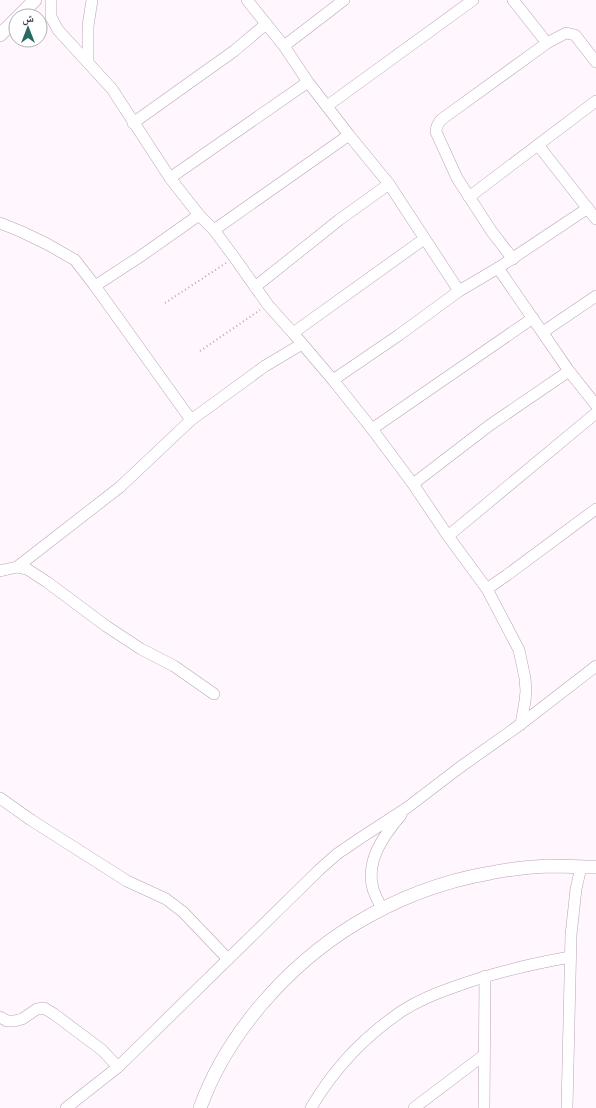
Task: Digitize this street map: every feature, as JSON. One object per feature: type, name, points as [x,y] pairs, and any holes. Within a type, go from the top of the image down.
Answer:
[{"type":"street","points":[[27,8],[35,0]]},
{"type":"street","points":[[51,0],[51,17],[58,30],[112,89],[170,178],[199,215],[214,230],[268,305],[293,332],[372,429],[487,589],[519,650],[525,678],[526,691],[526,701],[521,724]]},
{"type":"street","points":[[88,62],[88,26],[92,0]]},
{"type":"street","points":[[247,0],[284,46],[308,82],[348,135],[389,184],[458,291]]},
{"type":"street","points":[[284,46],[344,0]]},
{"type":"street","points":[[327,106],[474,0]]},
{"type":"street","points":[[513,0],[547,43]]},
{"type":"street","points":[[133,123],[234,51],[266,24]]},
{"type":"street","points":[[0,35],[8,27]]},
{"type":"street","points":[[513,259],[492,232],[457,178],[436,132],[437,124],[547,43],[566,33],[575,35],[596,62]]},
{"type":"street","points":[[170,178],[308,82]]},
{"type":"street","points":[[469,197],[596,101]]},
{"type":"street","points":[[214,230],[348,135]]},
{"type":"street","points":[[538,145],[596,219]]},
{"type":"street","points":[[256,287],[339,220],[389,184]]},
{"type":"street","points":[[333,380],[458,291],[513,259],[588,208]]},
{"type":"street","points":[[96,286],[199,215]]},
{"type":"street","points":[[0,223],[47,244],[75,260],[96,286],[191,420]]},
{"type":"street","points":[[293,332],[424,239]]},
{"type":"street","points":[[498,268],[569,371],[596,405]]},
{"type":"street","points":[[543,332],[596,296]]},
{"type":"street","points":[[372,429],[533,318]]},
{"type":"street","points":[[18,567],[120,487],[191,420],[265,366],[302,344]]},
{"type":"street","points":[[413,484],[490,425],[569,371]]},
{"type":"street","points":[[448,536],[596,413]]},
{"type":"street","points":[[487,589],[596,509]]},
{"type":"street","points":[[0,570],[18,567],[27,569],[106,626],[141,649],[174,666],[214,694]]},
{"type":"street","points":[[66,1108],[118,1066],[337,854],[408,807],[459,768],[521,724],[596,666]]},
{"type":"street","points":[[0,798],[31,820],[128,881],[166,899],[183,912],[228,960]]},
{"type":"street","points":[[382,909],[376,897],[371,880],[373,863],[386,834],[408,807]]},
{"type":"street","points":[[200,1108],[214,1075],[229,1049],[246,1024],[265,1001],[285,979],[307,959],[331,940],[356,924],[382,909],[434,887],[462,879],[519,868],[548,866],[596,867]]},
{"type":"street","points":[[567,1108],[570,957],[573,912],[581,867]]},
{"type":"street","points":[[310,1108],[321,1090],[345,1060],[372,1034],[403,1011],[436,993],[485,976],[570,957]]},
{"type":"street","points":[[484,1108],[485,976]]},
{"type":"street","points":[[0,1017],[7,1021],[14,1022],[22,1020],[37,1009],[44,1008],[102,1050],[118,1066]]},
{"type":"street","points":[[414,1108],[484,1055]]},
{"type":"path","points":[[165,303],[234,257]]},
{"type":"path","points":[[200,351],[268,305]]}]
